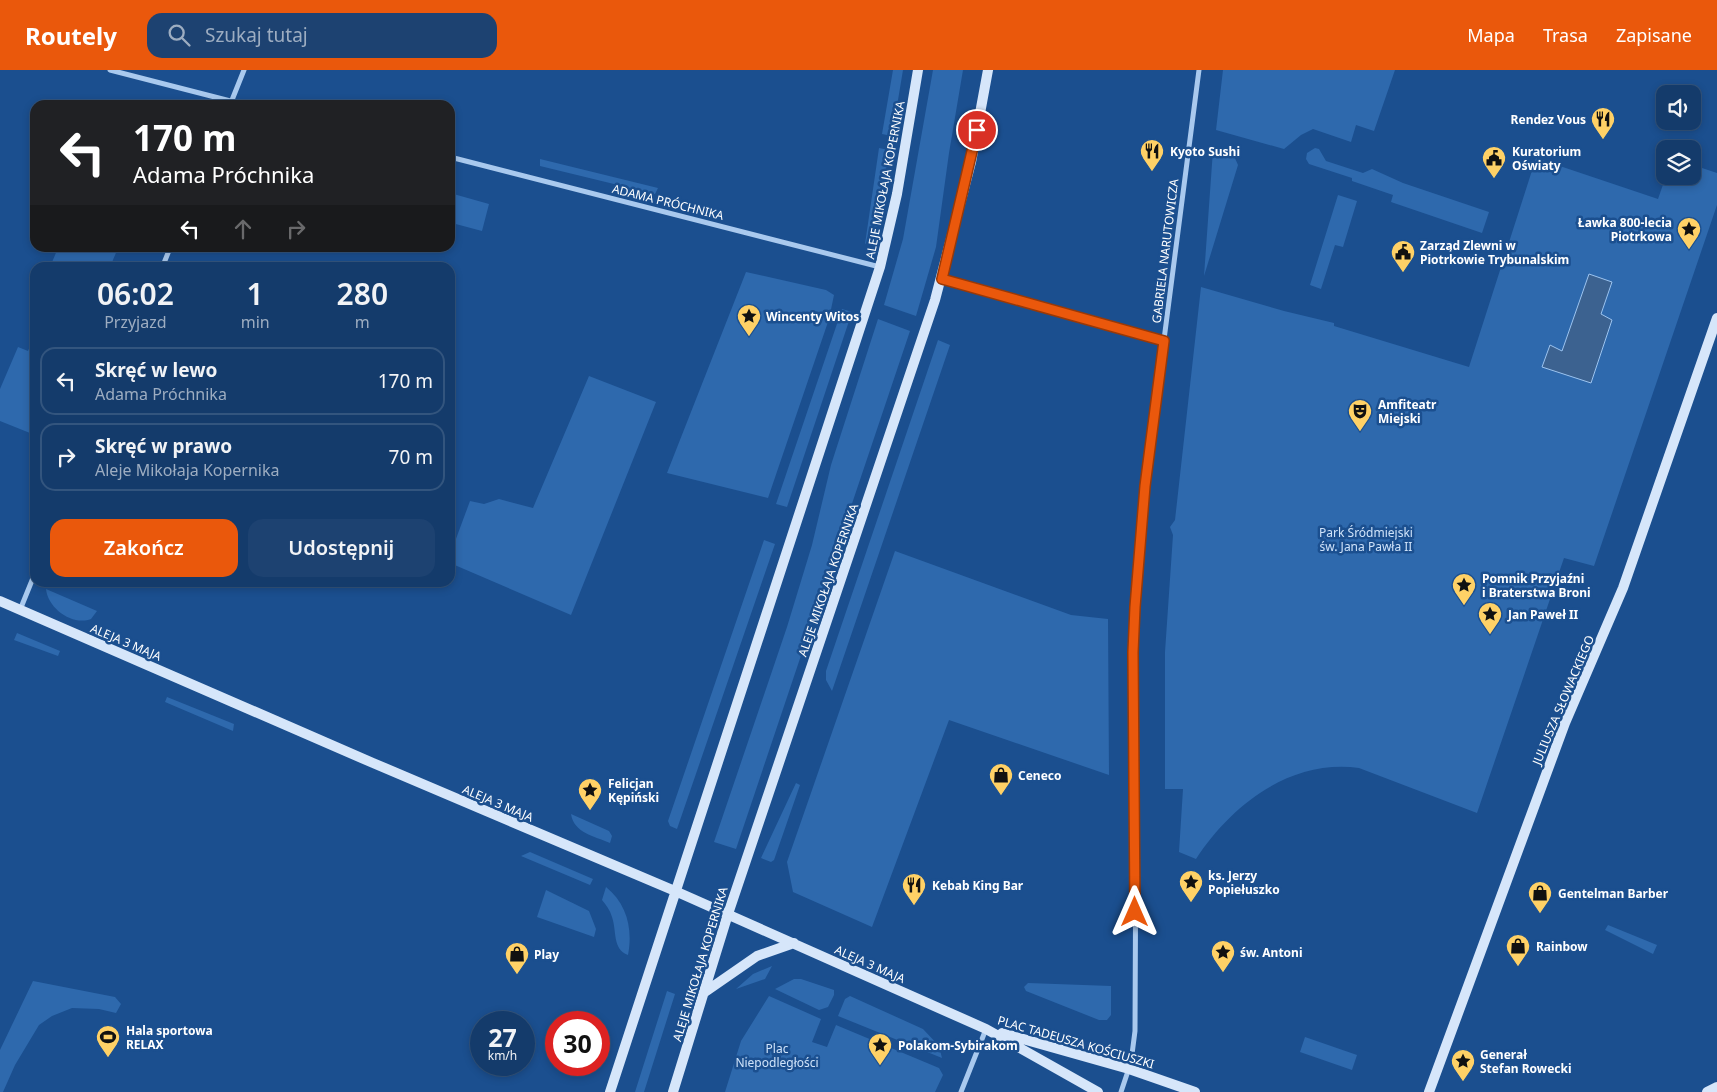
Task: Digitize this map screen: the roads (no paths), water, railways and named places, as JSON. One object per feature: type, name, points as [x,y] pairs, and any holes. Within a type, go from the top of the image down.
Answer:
[{"type":"street","points":[[110,70],[219,100]]},
{"type":"street","points":[[231,100],[244,70]]},
{"type":"street","name":"ALEJE MIKOŁAJA KOPERNIKA","points":[[610,1092],[880,267],[897,194],[918,70]]},
{"type":"street","name":"ALEJE MIKOŁAJA KOPERNIKA","points":[[673,1092],[728,914],[942,279],[971,162],[988,70]]},
{"type":"street","name":"GABRIELA NARUTOWICZA","points":[[1121,1092],[1129,1069],[1135,1031],[1133,644],[1143,509],[1199,70]]},
{"type":"street","name":"ADAMA PRÓCHNIKA","points":[[455,158],[880,267]]},
{"type":"street","points":[[942,279],[1164,341]]},
{"type":"street","name":"JULIUSZA SŁOWACKIEGO","points":[[1429,1092],[1562,732],[1623,588],[1717,318]]},
{"type":"street","points":[[20,610],[30,585]]},
{"type":"street","name":"ALEJA 3 MAJA","points":[[0,601],[381,767],[675,891],[986,1028]]},
{"type":"street","points":[[705,992],[751,959],[794,943]]},
{"type":"street","points":[[960,1092],[986,1028]]},
{"type":"street","name":"PLAC TADEUSZA KOŚCIUSZKI","points":[[986,1028],[1129,1069],[1195,1092]]},
{"type":"street","name":"PLAC TADEUSZA KOŚCIUSZKI","points":[[986,1028],[1098,1092]]},
{"type":"street","points":[[1707,1092],[1717,1086]]},
{"type":"place","name":"Rendez Vous","points":[[1603,140]]},
{"type":"place","name":"Kyoto Sushi","points":[[1152,172]]},
{"type":"place","name":"Kuratorium Oświaty","points":[[1494,179]]},
{"type":"place","name":"Ławka 800-lecia Piotrkowa","points":[[1689,250]]},
{"type":"place","name":"Zarząd Zlewni w Piotrkowie Trybunalskim","points":[[1403,273]]},
{"type":"place","name":"Wincenty Witos","points":[[749,337]]},
{"type":"place","name":"Amfiteatr Miejski","points":[[1360,432]]},
{"type":"place","name":"Pomnik Przyjaźni i Braterstwa Broni","points":[[1464,606]]},
{"type":"place","name":"Jan Paweł II","points":[[1490,635]]},
{"type":"place","name":"Ceneco","points":[[1001,796]]},
{"type":"place","name":"Felicjan Kępiński","points":[[590,811]]},
{"type":"place","name":"ks. Jerzy Popiełuszko","points":[[1191,903]]},
{"type":"place","name":"Kebab King Bar","points":[[914,906]]},
{"type":"place","name":"Gentelman Barber","points":[[1540,914]]},
{"type":"place","name":"Rainbow","points":[[1518,967]]},
{"type":"place","name":"św. Antoni","points":[[1223,973]]},
{"type":"place","name":"Play","points":[[517,975]]},
{"type":"place","name":"Hala sportowa RELAX","points":[[108,1058]]},
{"type":"place","name":"Polakom-Sybirakom","points":[[880,1066]]},
{"type":"place","name":"Generał Stefan Rowecki","points":[[1463,1082]]},
{"type":"park label","name":"Park Śródmiejski św. Jana Pawła II","points":[[1366,539]]},
{"type":"park label","name":"Plac Niepodległości","points":[[777,1055]]}]
